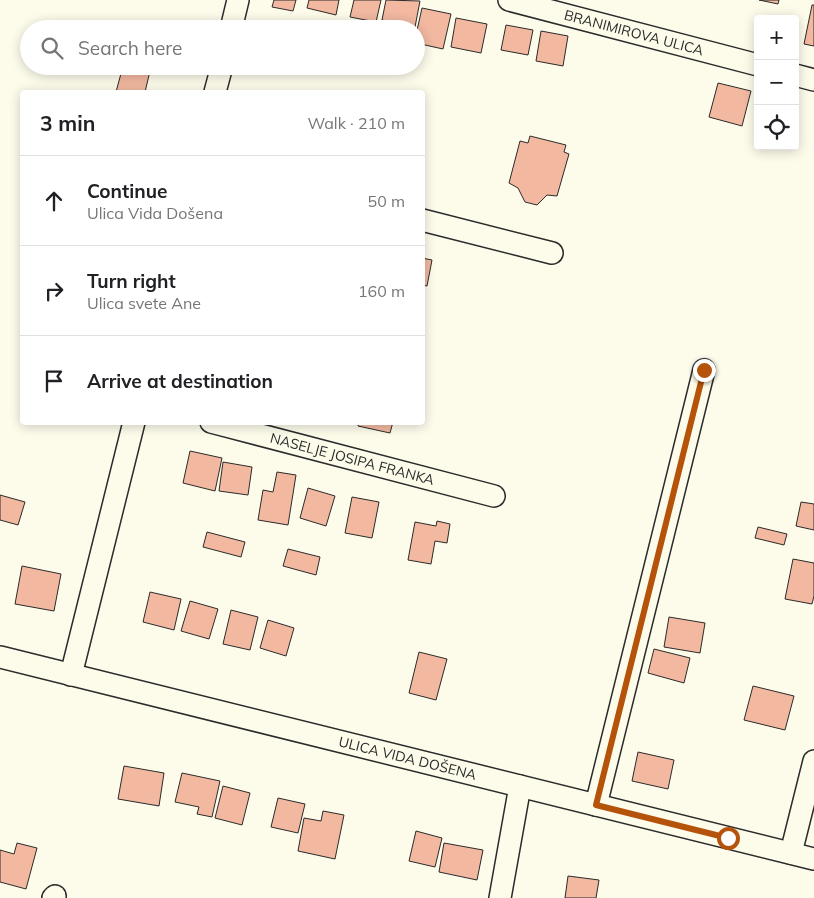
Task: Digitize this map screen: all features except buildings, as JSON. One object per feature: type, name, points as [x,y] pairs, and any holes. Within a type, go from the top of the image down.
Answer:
[{"type":"street","points":[[233,20],[238,0]]},
{"type":"street","name":"BRANIMIROVA ULICA","points":[[509,0],[754,65]]},
{"type":"street","points":[[216,90],[220,75]]},
{"type":"street","points":[[799,76],[814,80]]},
{"type":"street","points":[[425,221],[552,253]]},
{"type":"street","points":[[596,805],[704,370]]},
{"type":"street","points":[[72,675],[133,425]]},
{"type":"street","name":"NASELJE JOSIPA FRANKA","points":[[222,425],[494,496]]},
{"type":"street","name":"ULICA VIDA DOŠENA","points":[[0,657],[814,859]]},
{"type":"street","points":[[791,853],[814,761]]},
{"type":"street","points":[[500,898],[520,786]]},
{"type":"route","points":[[704,370],[596,805],[728,838]]}]
